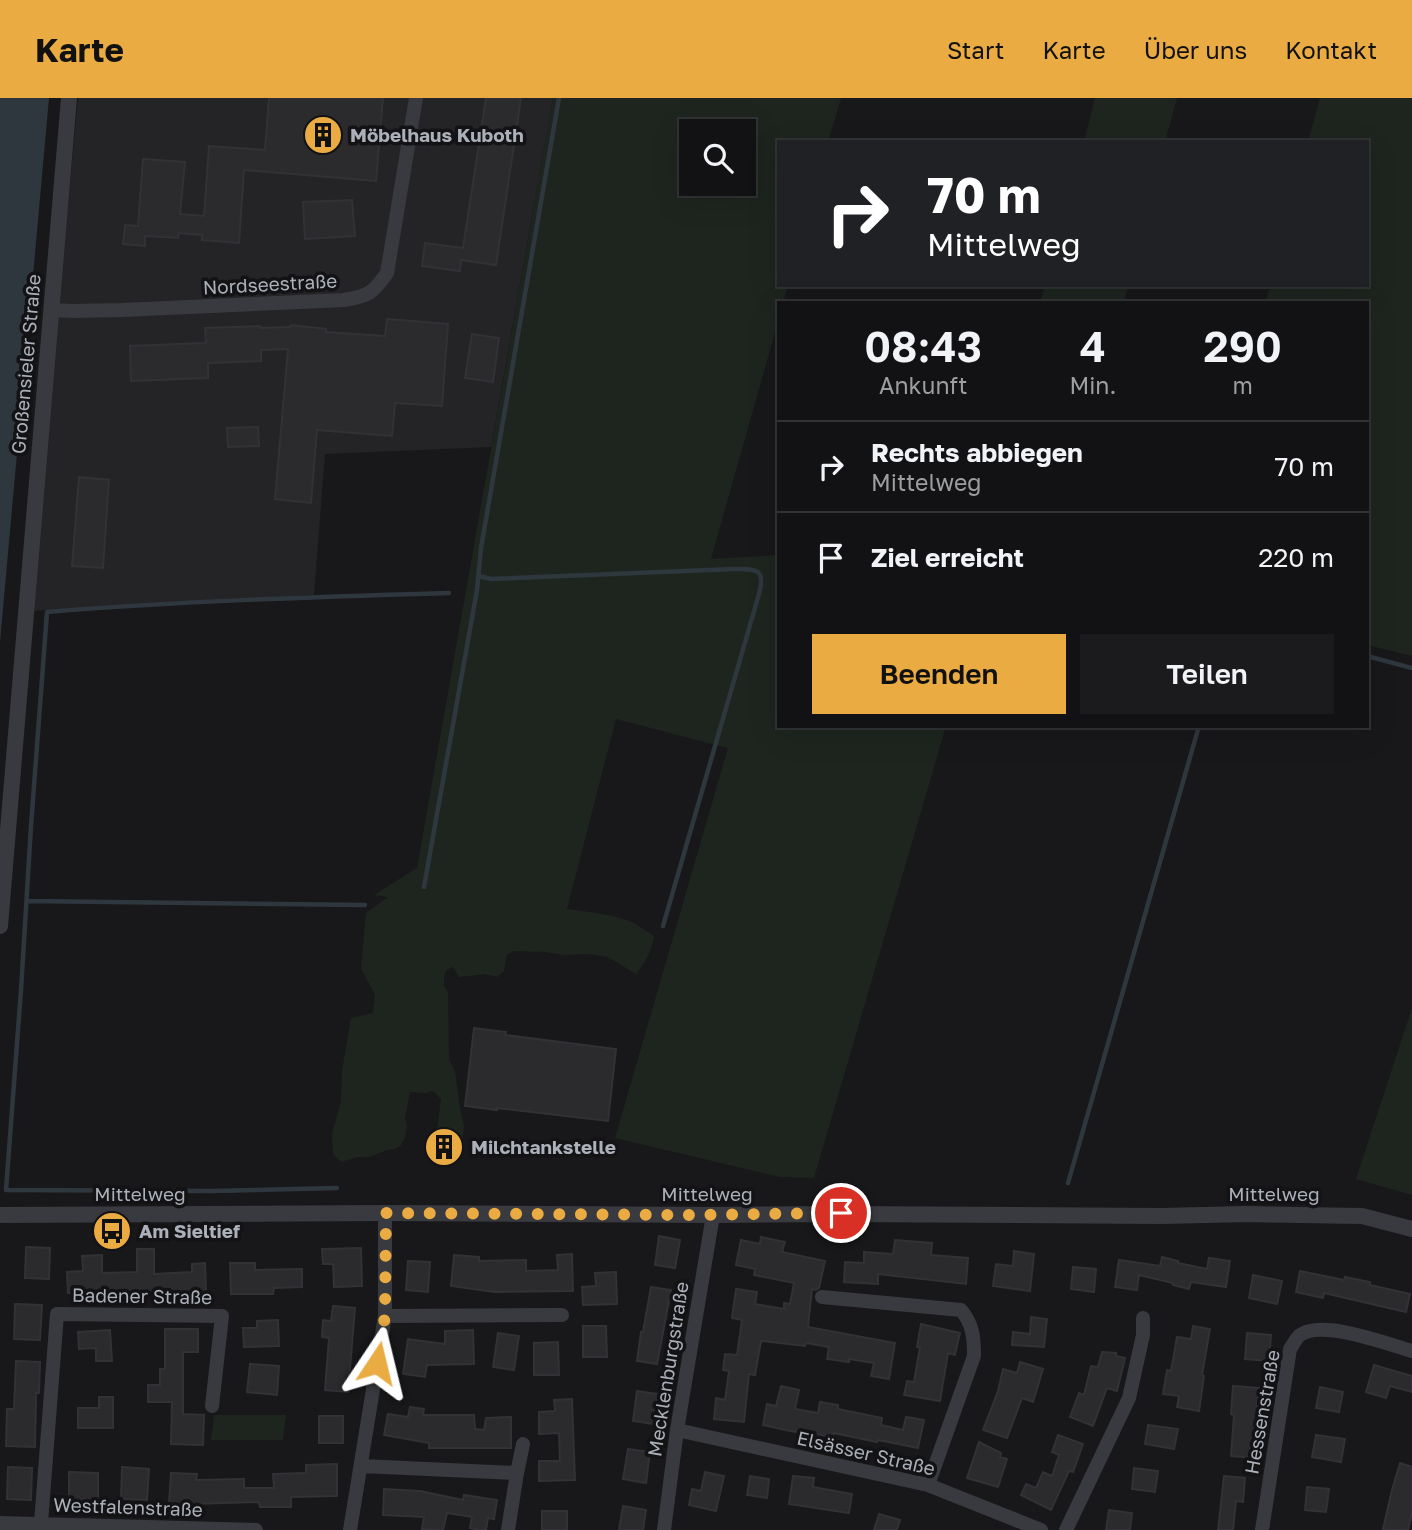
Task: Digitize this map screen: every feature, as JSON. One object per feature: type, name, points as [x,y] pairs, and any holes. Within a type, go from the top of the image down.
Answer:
[{"type":"street","name":"Großensieler Straße","points":[[0,926],[69,98]]},
{"type":"street","name":"Nordseestraße","points":[[51,310],[344,300],[362,297],[376,289],[387,273],[416,98]]},
{"type":"street","points":[[350,1530],[385,1316],[386,1213]]},
{"type":"street","name":"Mittelweg","points":[[0,1215],[841,1213],[1162,1216],[1246,1213],[1362,1216],[1412,1229]]},
{"type":"street","name":"Mecklenburgstraße","points":[[664,1530],[677,1430],[713,1215]]},
{"type":"street","points":[[822,1297],[961,1310],[968,1318],[974,1337],[974,1356],[928,1485]]},
{"type":"street","name":"Badener Straße","points":[[41,1523],[57,1314],[222,1316],[212,1406]]},
{"type":"street","points":[[385,1316],[562,1315]]},
{"type":"street","points":[[1066,1530],[1129,1398],[1143,1335],[1143,1318]]},
{"type":"street","name":"Hessenstraße","points":[[1262,1530],[1290,1349],[1300,1335],[1319,1329],[1339,1330],[1412,1351]]},
{"type":"street","name":"Elsässer Straße","points":[[677,1430],[928,1485],[1041,1530]]},
{"type":"street","points":[[508,1530],[523,1444]]},
{"type":"street","points":[[361,1466],[517,1473]]},
{"type":"street","name":"Westfalenstraße","points":[[0,1523],[256,1530]]},
{"type":"shaded area","points":[[0,98],[49,98],[0,642]]},
{"type":"shaded area","points":[[78,98],[553,98],[491,447],[325,454],[314,595],[30,611]]},
{"type":"shaded area","points":[[553,98],[841,98],[829,140],[777,140],[777,287],[787,287],[784,301],[777,301],[777,325],[711,559],[777,555],[777,728],[945,728],[814,1178],[780,1177],[615,1138],[728,748],[616,719],[567,909],[626,920],[654,936],[645,961],[636,974],[608,957],[514,951],[507,955],[504,971],[497,977],[485,974],[459,977],[453,967],[446,970],[444,986],[448,992],[449,1060],[455,1071],[464,1126],[462,1148],[459,1153],[437,1147],[441,1099],[433,1091],[410,1092],[405,1118],[405,1138],[401,1145],[369,1157],[341,1162],[333,1154],[332,1133],[341,1102],[342,1071],[351,1018],[373,1013],[375,995],[361,968],[366,913],[388,897],[374,895],[417,868]]},
{"type":"shaded area","points":[[1095,98],[1177,98],[1166,140],[1084,140]]},
{"type":"shaded area","points":[[1320,98],[1412,98],[1412,656],[1369,645],[1369,301],[1266,301],[1270,287],[1369,287],[1369,140],[1309,140]]},
{"type":"shaded area","points":[[1044,287],[1128,287],[1124,301],[1041,301]]},
{"type":"shaded area","points":[[1412,1008],[1412,1195],[1356,1179]]},
{"type":"shaded area","points":[[214,1415],[286,1415],[283,1440],[211,1440]]},
{"type":"building","points":[[269,98],[383,98],[376,181],[244,170],[239,243],[202,240],[202,235],[179,233],[178,238],[145,236],[145,246],[123,244],[125,225],[138,226],[143,159],[185,162],[180,214],[204,216],[209,146],[265,150]]},
{"type":"building","points":[[486,98],[521,98],[496,265],[461,260],[460,271],[422,266],[425,243],[463,248]]},
{"type":"building","points":[[352,200],[355,236],[305,239],[303,202]]},
{"type":"building","points":[[387,319],[448,324],[442,406],[395,403],[392,436],[317,430],[311,503],[275,499],[288,349],[261,350],[261,361],[208,363],[208,378],[131,381],[130,346],[206,343],[205,328],[291,325],[326,329],[326,332],[385,336]]},
{"type":"building","points":[[472,334],[499,338],[493,382],[465,378]]},
{"type":"building","points":[[258,427],[259,446],[228,447],[227,428]]},
{"type":"building","points":[[79,477],[109,480],[103,568],[72,566]]},
{"type":"building","points":[[474,1028],[506,1032],[505,1035],[616,1049],[608,1121],[465,1106]]},
{"type":"building","points":[[659,1236],[680,1240],[675,1268],[655,1265]]},
{"type":"building","points":[[761,1237],[785,1242],[782,1252],[825,1261],[819,1288],[812,1289],[808,1327],[895,1343],[889,1379],[871,1376],[874,1363],[827,1359],[829,1347],[761,1341],[755,1375],[749,1374],[744,1422],[714,1419],[716,1398],[725,1400],[729,1371],[723,1370],[725,1354],[737,1355],[742,1320],[732,1318],[736,1289],[757,1292],[755,1304],[784,1309],[784,1303],[790,1304],[794,1283],[754,1275],[755,1269],[736,1265],[741,1240],[760,1244]]},
{"type":"building","points":[[895,1240],[932,1243],[931,1255],[968,1258],[966,1284],[878,1274],[878,1284],[844,1282],[845,1262],[864,1263],[864,1252],[893,1254]]},
{"type":"building","points":[[26,1247],[50,1248],[49,1279],[25,1278]]},
{"type":"building","points":[[361,1248],[362,1286],[334,1287],[333,1264],[323,1264],[322,1249]]},
{"type":"building","points":[[137,1249],[154,1249],[154,1274],[192,1272],[192,1264],[205,1263],[206,1292],[118,1295],[118,1292],[68,1293],[67,1272],[83,1271],[82,1256],[102,1255],[102,1273],[137,1272]]},
{"type":"building","points":[[1014,1251],[1034,1254],[1030,1291],[993,1286],[996,1264],[1013,1266]]},
{"type":"building","points":[[572,1254],[573,1291],[495,1292],[451,1286],[454,1255],[479,1257],[479,1261],[526,1260],[526,1271],[558,1270],[557,1255]]},
{"type":"building","points":[[1162,1257],[1207,1269],[1209,1258],[1230,1261],[1226,1287],[1191,1282],[1189,1289],[1139,1275],[1137,1290],[1115,1287],[1119,1260],[1160,1266]]},
{"type":"building","points":[[408,1261],[430,1262],[428,1292],[406,1290]]},
{"type":"building","points":[[230,1263],[255,1263],[255,1270],[302,1269],[302,1287],[274,1288],[273,1294],[231,1294]]},
{"type":"building","points":[[1073,1267],[1096,1269],[1094,1292],[1071,1289]]},
{"type":"building","points":[[1300,1271],[1370,1282],[1370,1285],[1410,1294],[1406,1312],[1324,1293],[1323,1298],[1296,1292]]},
{"type":"building","points":[[616,1272],[617,1304],[583,1305],[582,1287],[596,1286],[595,1273]]},
{"type":"building","points":[[1253,1275],[1282,1281],[1277,1304],[1249,1298]]},
{"type":"building","points":[[651,1287],[671,1290],[657,1364],[637,1361]]},
{"type":"building","points":[[15,1304],[42,1305],[40,1340],[14,1339]]},
{"type":"building","points":[[333,1306],[355,1308],[348,1392],[325,1390],[329,1338],[322,1337],[323,1320],[331,1321]]},
{"type":"building","points":[[1031,1317],[1047,1319],[1044,1347],[1012,1345],[1013,1332],[1030,1334]]},
{"type":"building","points":[[278,1320],[279,1346],[244,1347],[243,1328],[257,1328],[257,1321]]},
{"type":"building","points":[[921,1324],[960,1333],[955,1355],[948,1353],[940,1401],[904,1395],[907,1381],[914,1382]]},
{"type":"building","points":[[583,1326],[606,1326],[607,1357],[583,1357]]},
{"type":"building","points":[[1193,1326],[1210,1329],[1199,1411],[1177,1407],[1179,1396],[1163,1394],[1167,1370],[1171,1371],[1177,1337],[1191,1339]]},
{"type":"building","points":[[165,1329],[198,1329],[198,1352],[183,1352],[183,1414],[204,1415],[203,1445],[171,1444],[172,1402],[148,1402],[148,1385],[160,1385],[160,1369],[165,1369]]},
{"type":"building","points":[[110,1330],[112,1361],[96,1361],[96,1348],[79,1349],[78,1332]]},
{"type":"building","points":[[473,1330],[474,1364],[427,1365],[425,1377],[403,1374],[408,1339],[445,1344],[445,1331]]},
{"type":"building","points":[[498,1333],[519,1336],[514,1370],[493,1367]]},
{"type":"building","points":[[1247,1333],[1271,1335],[1269,1361],[1245,1359]]},
{"type":"building","points":[[558,1342],[559,1375],[534,1375],[534,1343]]},
{"type":"building","points":[[1102,1352],[1116,1353],[1116,1356],[1125,1358],[1117,1391],[1107,1388],[1093,1426],[1070,1417],[1079,1393],[1084,1395],[1091,1366],[1098,1367]]},
{"type":"building","points":[[16,1361],[40,1362],[39,1393],[36,1393],[35,1447],[6,1446],[7,1409],[14,1409]]},
{"type":"building","points":[[1020,1362],[1043,1369],[1033,1402],[1022,1398],[1007,1438],[983,1430],[998,1391],[1003,1369],[1017,1373]]},
{"type":"building","points":[[250,1364],[279,1366],[277,1395],[247,1392]]},
{"type":"building","points":[[1374,1365],[1412,1376],[1412,1392],[1390,1386],[1386,1398],[1366,1392]]},
{"type":"building","points":[[781,1386],[799,1390],[795,1409],[818,1413],[820,1402],[838,1405],[838,1409],[882,1418],[881,1425],[903,1430],[906,1417],[924,1420],[918,1448],[834,1433],[833,1437],[763,1425],[767,1404],[776,1406]]},
{"type":"building","points":[[1233,1386],[1259,1388],[1255,1458],[1231,1456]]},
{"type":"building","points":[[1320,1387],[1343,1392],[1339,1412],[1316,1408]]},
{"type":"building","points":[[637,1391],[658,1394],[654,1424],[633,1421]]},
{"type":"building","points":[[99,1397],[113,1397],[113,1428],[78,1428],[78,1408],[99,1408]]},
{"type":"building","points":[[572,1399],[575,1480],[539,1481],[539,1461],[560,1461],[559,1433],[539,1434],[539,1412],[555,1411],[554,1400]]},
{"type":"building","points":[[410,1407],[424,1409],[423,1415],[474,1415],[475,1429],[484,1430],[486,1418],[511,1417],[511,1448],[429,1448],[429,1443],[384,1435],[388,1414],[408,1417]]},
{"type":"building","points":[[319,1416],[343,1416],[343,1443],[319,1443]]},
{"type":"building","points":[[1148,1425],[1178,1429],[1174,1449],[1145,1444]]},
{"type":"building","points":[[1058,1435],[1083,1444],[1073,1472],[1069,1471],[1051,1510],[1021,1495],[1026,1484],[1036,1488],[1043,1472],[1052,1476],[1059,1455],[1052,1452]]},
{"type":"building","points":[[1316,1435],[1345,1439],[1341,1462],[1312,1457]]},
{"type":"building","points":[[979,1442],[1007,1459],[998,1487],[967,1478]]},
{"type":"building","points":[[628,1449],[650,1452],[646,1483],[623,1479]]},
{"type":"building","points":[[1400,1463],[1412,1467],[1412,1513],[1408,1530],[1383,1529],[1392,1490]]},
{"type":"building","points":[[337,1464],[337,1496],[291,1497],[291,1507],[260,1507],[259,1502],[169,1503],[171,1473],[197,1474],[196,1480],[244,1479],[244,1488],[274,1488],[273,1474],[306,1473],[306,1465]]},
{"type":"building","points":[[8,1467],[32,1468],[31,1500],[7,1499]]},
{"type":"building","points":[[122,1467],[149,1469],[147,1500],[121,1499]]},
{"type":"building","points":[[1134,1468],[1158,1471],[1155,1492],[1132,1489]]},
{"type":"building","points":[[69,1472],[98,1473],[98,1501],[69,1500]]},
{"type":"building","points":[[705,1472],[724,1476],[716,1511],[689,1505],[692,1489],[701,1491]]},
{"type":"building","points":[[750,1476],[769,1479],[767,1498],[747,1495]]},
{"type":"building","points":[[793,1476],[814,1478],[813,1487],[852,1494],[849,1513],[789,1504]]},
{"type":"building","points":[[1224,1476],[1245,1478],[1243,1502],[1236,1501],[1233,1530],[1218,1530]]},
{"type":"building","points":[[1307,1487],[1329,1489],[1326,1512],[1305,1510]]},
{"type":"building","points":[[384,1489],[420,1491],[463,1500],[464,1495],[497,1500],[494,1519],[488,1518],[486,1530],[481,1530],[470,1528],[472,1517],[447,1513],[443,1530],[422,1529],[424,1517],[383,1515]]},
{"type":"building","points":[[623,1506],[646,1510],[643,1530],[619,1530]]},
{"type":"building","points":[[1109,1510],[1132,1513],[1130,1530],[1106,1530]]},
{"type":"building","points":[[542,1511],[567,1511],[567,1530],[542,1530]]},
{"type":"building","points":[[879,1514],[900,1520],[897,1530],[874,1530]]},
{"type":"waterway","points":[[424,887],[477,590],[481,548],[559,98]]},
{"type":"waterway","points":[[479,576],[491,579],[734,569],[753,570],[760,575],[759,594],[663,926]]},
{"type":"waterway","points":[[337,1188],[212,1191],[6,1190],[47,612],[198,602],[449,593]]},
{"type":"waterway","points":[[1369,657],[1412,668]]},
{"type":"waterway","points":[[1068,1183],[1198,728]]},
{"type":"waterway","points":[[27,901],[365,905]]},
{"type":"place","name":"Möbelhaus Kuboth","points":[[323,135]]},
{"type":"place","name":"Milchtankstelle","points":[[444,1147]]},
{"type":"place","name":"Am Sieltief","points":[[112,1231]]},
{"type":"route","points":[[377,1363],[385,1316],[386,1213],[841,1213]]}]
